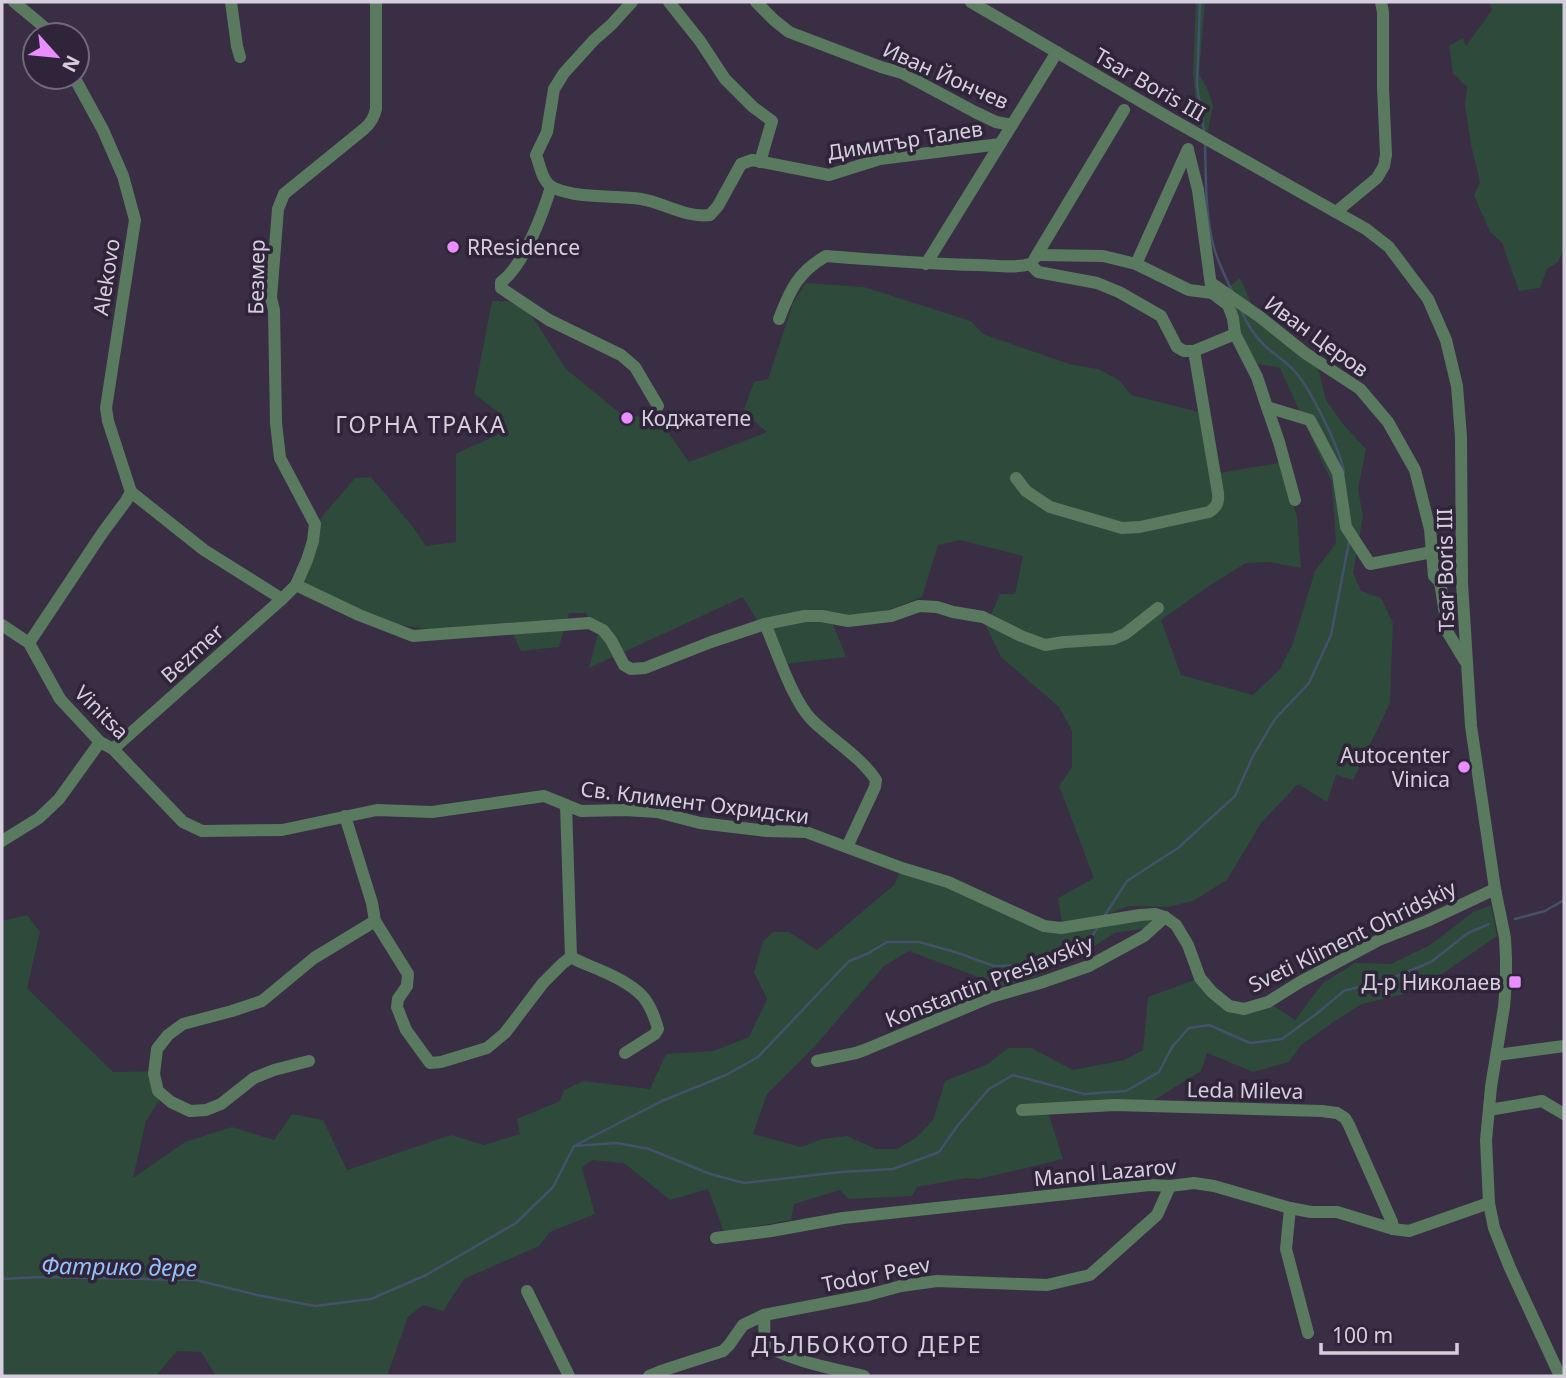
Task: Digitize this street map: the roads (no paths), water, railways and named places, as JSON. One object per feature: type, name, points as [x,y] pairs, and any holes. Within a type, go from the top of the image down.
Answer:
[{"type":"street","points":[[14,2],[36,21]]},
{"type":"street","points":[[231,2],[240,57]]},
{"type":"street","name":"Безмер","points":[[296,585],[313,541],[314,524],[282,465],[275,423],[274,310],[271,298],[278,209],[284,194],[364,129],[375,116],[376,2]]},
{"type":"street","points":[[632,2],[564,73],[554,89],[547,132],[536,155],[545,180],[551,187],[573,193],[644,199],[683,213],[710,215],[718,206],[741,164],[752,160],[760,162],[772,121],[753,107],[725,79],[700,41],[669,2]]},
{"type":"street","name":"Иван Йончев","points":[[755,2],[789,32],[902,73],[996,122],[1012,125]]},
{"type":"street","name":"Tsar Boris III","points":[[971,2],[1366,229],[1390,247],[1428,299],[1446,340],[1457,386],[1461,437],[1462,583],[1471,726],[1495,889],[1505,937],[1506,981],[1486,1140],[1489,1203],[1494,1228],[1510,1268],[1560,1376]]},
{"type":"street","points":[[1336,212],[1377,178],[1384,166],[1386,155],[1381,2]]},
{"type":"street","points":[[926,264],[1057,52]]},
{"type":"street","name":"Alekovo","points":[[82,91],[103,130],[123,176],[135,220],[106,408],[131,492]]},
{"type":"street","points":[[1124,110],[1034,259],[1038,272],[1097,283],[1119,292],[1161,316],[1177,347],[1184,351],[1194,351],[1235,334]]},
{"type":"street","points":[[1136,264],[1196,133]]},
{"type":"street","name":"Димитър Талев","points":[[760,162],[830,175],[880,159],[1000,144]]},
{"type":"street","points":[[1188,150],[1198,190],[1212,288],[1228,305],[1235,334],[1257,377],[1295,500]]},
{"type":"street","points":[[551,187],[540,222],[513,273],[501,282],[501,288],[550,320],[621,355],[635,367],[658,406]]},
{"type":"street","points":[[779,319],[798,278],[826,256],[1017,268],[1034,259],[1103,256],[1136,264],[1189,290],[1212,288]]},
{"type":"street","name":"Иван Церов","points":[[1212,288],[1260,317],[1305,353],[1360,389],[1388,422],[1415,470],[1430,529],[1434,576],[1440,582],[1448,633],[1467,663]]},
{"type":"street","points":[[1016,478],[1026,491],[1050,507],[1122,528],[1153,524],[1214,509],[1218,502],[1218,493],[1194,351]]},
{"type":"street","points":[[1267,407],[1310,420],[1338,473],[1350,532],[1370,564],[1432,552]]},
{"type":"street","points":[[29,643],[131,492],[204,550],[282,599]]},
{"type":"street","points":[[296,585],[359,615],[413,636],[589,623],[603,630],[624,665],[631,668],[645,668],[765,624],[804,616],[848,621],[891,616],[919,606],[928,606],[983,617],[1045,645],[1113,639],[1125,634],[1158,608]]},
{"type":"street","name":"Bezmer","points":[[113,749],[296,585]]},
{"type":"street","points":[[765,624],[799,705],[876,780],[847,847]]},
{"type":"street","name":"Vinitsa","points":[[2,625],[29,643],[60,699],[100,742],[113,749],[183,822]]},
{"type":"street","points":[[2,841],[39,818],[59,799],[100,742]]},
{"type":"street","name":"Св. Климент Охридски","points":[[183,822],[202,831],[282,830],[377,810],[432,812],[544,796],[581,811],[657,812],[700,823],[767,831],[806,832],[948,882],[1044,926],[1061,928],[1140,915],[1156,914],[1166,917]]},
{"type":"street","points":[[566,805],[571,957]]},
{"type":"street","points":[[345,816],[375,921],[408,974],[407,986],[398,999],[397,1007],[406,1030],[430,1063],[487,1048],[505,1033],[542,983],[571,957]]},
{"type":"street","name":"Sveti Kliment Ohridskiy","points":[[1166,917],[1176,925],[1188,945],[1200,978],[1229,1006],[1244,1009],[1268,1002],[1379,940],[1495,889]]},
{"type":"street","name":"Konstantin Preslavskiy","points":[[817,1061],[867,1049],[991,997],[1040,984],[1089,966],[1144,936],[1166,917]]},
{"type":"street","points":[[309,1061],[254,1078],[221,1104],[206,1110],[190,1111],[171,1102],[158,1091],[153,1074],[158,1049],[167,1035],[183,1024],[232,1012],[262,1001],[314,958],[375,921]]},
{"type":"street","points":[[571,957],[603,971],[644,997],[658,1032],[625,1053]]},
{"type":"street","points":[[1497,1055],[1564,1046]]},
{"type":"street","points":[[1489,1110],[1542,1101],[1564,1114]]},
{"type":"street","name":"Leda Mileva","points":[[1022,1110],[1115,1105],[1338,1113],[1349,1125],[1393,1229]]},
{"type":"street","name":"Manol Lazarov","points":[[716,1238],[843,1218],[1150,1185],[1194,1183],[1214,1186],[1290,1208],[1311,1212],[1337,1212],[1393,1229],[1409,1231],[1489,1203]]},
{"type":"street","name":"Todor Peev","points":[[649,1376],[723,1351],[743,1325],[764,1315],[937,1281],[1047,1285],[1090,1275],[1157,1215],[1170,1186]]},
{"type":"street","points":[[1290,1208],[1286,1249],[1308,1334]]},
{"type":"street","points":[[527,1291],[569,1376]]},
{"type":"street","points":[[764,1315],[766,1345],[771,1349],[799,1360],[864,1376]]},
{"type":"waterway","points":[[1200,2],[1197,85],[1204,131]]},
{"type":"waterway","points":[[1205,144],[1210,232],[1232,291]]},
{"type":"waterway","points":[[1241,310],[1257,338],[1291,367],[1304,384],[1332,436],[1344,473]]},
{"type":"waterway","points":[[1105,915],[1127,881],[1178,848],[1235,796],[1253,756],[1275,719],[1309,683],[1331,635],[1349,542]]},
{"type":"waterway","name":"Фатрико дере","points":[[1515,919],[1545,911],[1564,900]]},
{"type":"waterway","name":"Фатрико дере","points":[[2,1279],[40,1277],[196,1280],[315,1306],[371,1299],[426,1275],[516,1223],[553,1187],[574,1146],[617,1143],[649,1149],[710,1174],[744,1183],[893,1169],[939,1152],[989,1089],[1013,1075],[1084,1094],[1126,1091],[1159,1072],[1172,1047],[1189,1028],[1209,1025],[1250,1043],[1282,1039],[1344,991],[1395,977],[1431,962],[1468,933],[1489,924]]},
{"type":"waterway","points":[[576,1145],[662,1101],[726,1075],[758,1057],[849,961],[887,942],[919,942],[994,966],[1041,965],[1089,941],[1098,927]]},
{"type":"place","name":"RResidence","points":[[453,247]]},
{"type":"place","name":"Коджатепе","points":[[627,418]]},
{"type":"place","name":"Autocenter Vinica","points":[[1464,767]]},
{"type":"place","name":"Д-р Николаев","points":[[1515,982]]},
{"type":"district","name":"ГОРНА ТРАКА","points":[[421,424]]},
{"type":"district","name":"ДЪЛБОКОТО ДЕРЕ","points":[[867,1344]]}]
